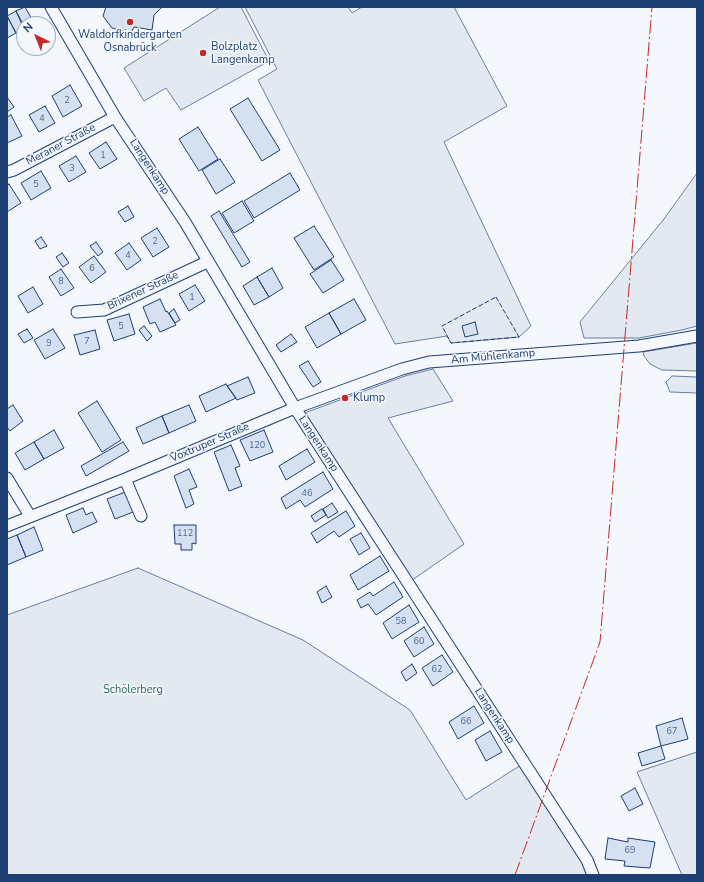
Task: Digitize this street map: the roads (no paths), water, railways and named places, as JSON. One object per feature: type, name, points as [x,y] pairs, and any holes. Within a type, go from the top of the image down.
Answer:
[{"type":"street","name":"Langenkamp","points":[[51,7],[115,117],[185,222],[207,262],[295,408],[584,856],[593,875]]},
{"type":"street","name":"Meraner Straße","points":[[7,172],[14,170],[115,117]]},
{"type":"street","name":"Brixener Straße","points":[[77,312],[104,310],[207,262]]},
{"type":"street","name":"Am Mühlenkamp","points":[[295,408],[402,369],[429,362],[639,346],[697,336]]},
{"type":"street","name":"Voxtruper Straße","points":[[7,526],[125,479],[295,408]]},
{"type":"street","points":[[7,478],[30,516]]},
{"type":"street","points":[[125,479],[141,516]]},
{"type":"place","name":"Waldorfkindergarten Osnabrück","points":[[130,22]]},
{"type":"place","name":"Bolzplatz Langenkamp","points":[[203,53]]},
{"type":"place","name":"Klump","points":[[345,398]]},
{"type":"park label","name":"Schölerberg","points":[[133,690]]}]
